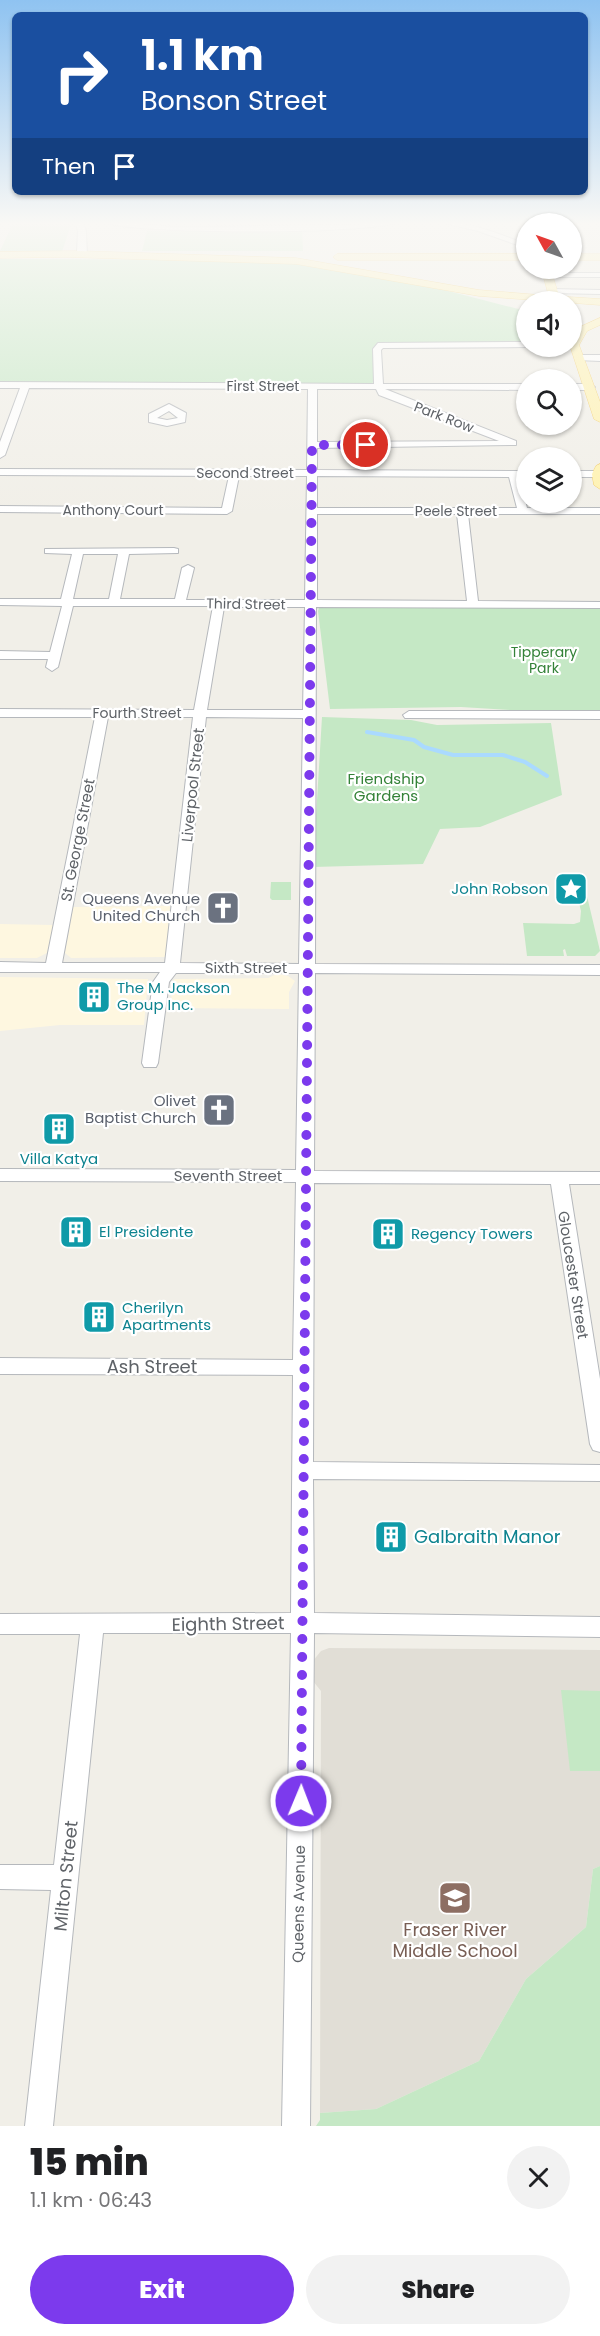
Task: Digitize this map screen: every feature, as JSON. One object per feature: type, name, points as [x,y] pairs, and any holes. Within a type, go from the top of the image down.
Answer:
[{"type":"main road","points":[[582,330],[600,321]]},
{"type":"main road","points":[[590,358],[600,419]]},
{"type":"street","points":[[379,386],[377,349],[388,345],[516,345]]},
{"type":"street","name":"First Street","points":[[0,385],[516,387]]},
{"type":"street","points":[[0,455],[26,385]]},
{"type":"street","points":[[169,406],[172,385]]},
{"type":"street","name":"Queens Avenue","points":[[296,2126],[304,1623],[302,1470],[313,386]]},
{"type":"street","name":"Park Row","points":[[312,445],[484,446],[513,443],[382,393],[379,386]]},
{"type":"street","name":"Second Street","points":[[0,472],[516,478]]},
{"type":"street","points":[[582,475],[599,477]]},
{"type":"street","name":"Second Street","points":[[0,479],[234,476]]},
{"type":"street","name":"Anthony Court","points":[[0,509],[227,511],[234,476]]},
{"type":"street","points":[[582,480],[599,477]]},
{"type":"street","name":"Peele Street","points":[[312,511],[516,511]]},
{"type":"street","points":[[462,511],[473,604]]},
{"type":"street","name":"Peele Street","points":[[582,512],[600,512]]},
{"type":"street","points":[[49,551],[174,551]]},
{"type":"street","points":[[0,655],[53,661],[78,551]]},
{"type":"street","points":[[114,603],[124,551]]},
{"type":"street","points":[[180,603],[188,568]]},
{"type":"street","name":"Third Street","points":[[0,602],[600,605]]},
{"type":"street","name":"Liverpool Street","points":[[150,1064],[161,982],[171,968],[175,955],[201,714],[219,603]]},
{"type":"street","name":"Fourth Street","points":[[1,717],[102,713],[310,714]]},
{"type":"street","name":"St. George Street","points":[[53,967],[102,713]]},
{"type":"street","points":[[409,715],[600,716]]},
{"type":"street","name":"Sixth Street","points":[[0,967],[600,970]]},
{"type":"street","name":"Seventh Street","points":[[0,1175],[600,1178]]},
{"type":"street","name":"Gloucester Street","points":[[559,1178],[600,1444]]},
{"type":"street","name":"Ash Street","points":[[0,1366],[303,1368]]},
{"type":"street","points":[[302,1470],[600,1473]]},
{"type":"street","name":"Eighth Street","points":[[0,1624],[304,1623],[600,1627]]},
{"type":"street","name":"Milton Street","points":[[39,2126],[92,1625]]},
{"type":"street","points":[[0,1877],[66,1878]]},
{"type":"shaded area","points":[[170,906],[166,957],[71,958],[65,953],[73,907]]},
{"type":"shaded area","points":[[0,924],[53,925],[47,953],[37,958],[0,958]]},
{"type":"shaded area","points":[[277,974],[288,976],[295,981],[289,992],[289,1009],[171,1008],[172,982],[175,979],[268,978]]},
{"type":"shaded area","points":[[0,977],[148,979],[144,1025],[60,1025],[0,1031]]},
{"type":"shaded area","name":"Fraser River Middle School","points":[[329,1648],[600,1650],[600,1866],[593,1869],[586,1927],[526,1979],[479,2061],[376,2109],[320,2113],[321,1691],[313,1681],[312,1662],[321,1651]]},
{"type":"green space","points":[[0,320],[516,320],[516,343],[379,345],[374,382],[370,384],[0,383]]},
{"type":"green space","name":"Tipperary Park","points":[[319,608],[600,608],[600,710],[542,712],[461,707],[330,709],[318,611]]},
{"type":"green space","name":"Friendship Gardens","points":[[322,717],[411,720],[437,725],[551,723],[562,795],[480,827],[440,829],[423,864],[313,867]]},
{"type":"green space","points":[[271,882],[291,882],[291,900],[272,900],[270,898]]},
{"type":"green space","points":[[576,891],[586,892],[600,951],[595,956],[567,956],[565,949],[563,950],[564,956],[527,956],[523,923],[574,924],[580,922],[581,911]]},
{"type":"green space","points":[[561,1690],[600,1691],[600,1771],[570,1771]]},
{"type":"green space","points":[[600,1866],[600,2126],[316,2126],[320,2120],[320,2113],[376,2109],[479,2061],[526,1979],[586,1927],[593,1869]]},
{"type":"waterway","points":[[367,732],[414,740],[424,747],[453,755],[503,755],[525,762],[547,776]]},
{"type":"place","name":"John Robson","points":[[571,889]]},
{"type":"place","name":"Queens Avenue United Church","points":[[223,908]]},
{"type":"place","name":"The M. Jackson Group Inc.","points":[[94,997]]},
{"type":"place","name":"Olivet Baptist Church","points":[[219,1110]]},
{"type":"place","name":"Villa Katya","points":[[59,1129]]},
{"type":"place","name":"El Presidente","points":[[76,1232]]},
{"type":"place","name":"Regency Towers","points":[[388,1234]]},
{"type":"place","name":"Cherilyn Apartments","points":[[99,1317]]},
{"type":"place","name":"Galbraith Manor","points":[[391,1537]]},
{"type":"place","name":"Fraser River Middle School","points":[[455,1898]]},
{"type":"route","points":[[301,1801],[312,445],[366,445]]}]
